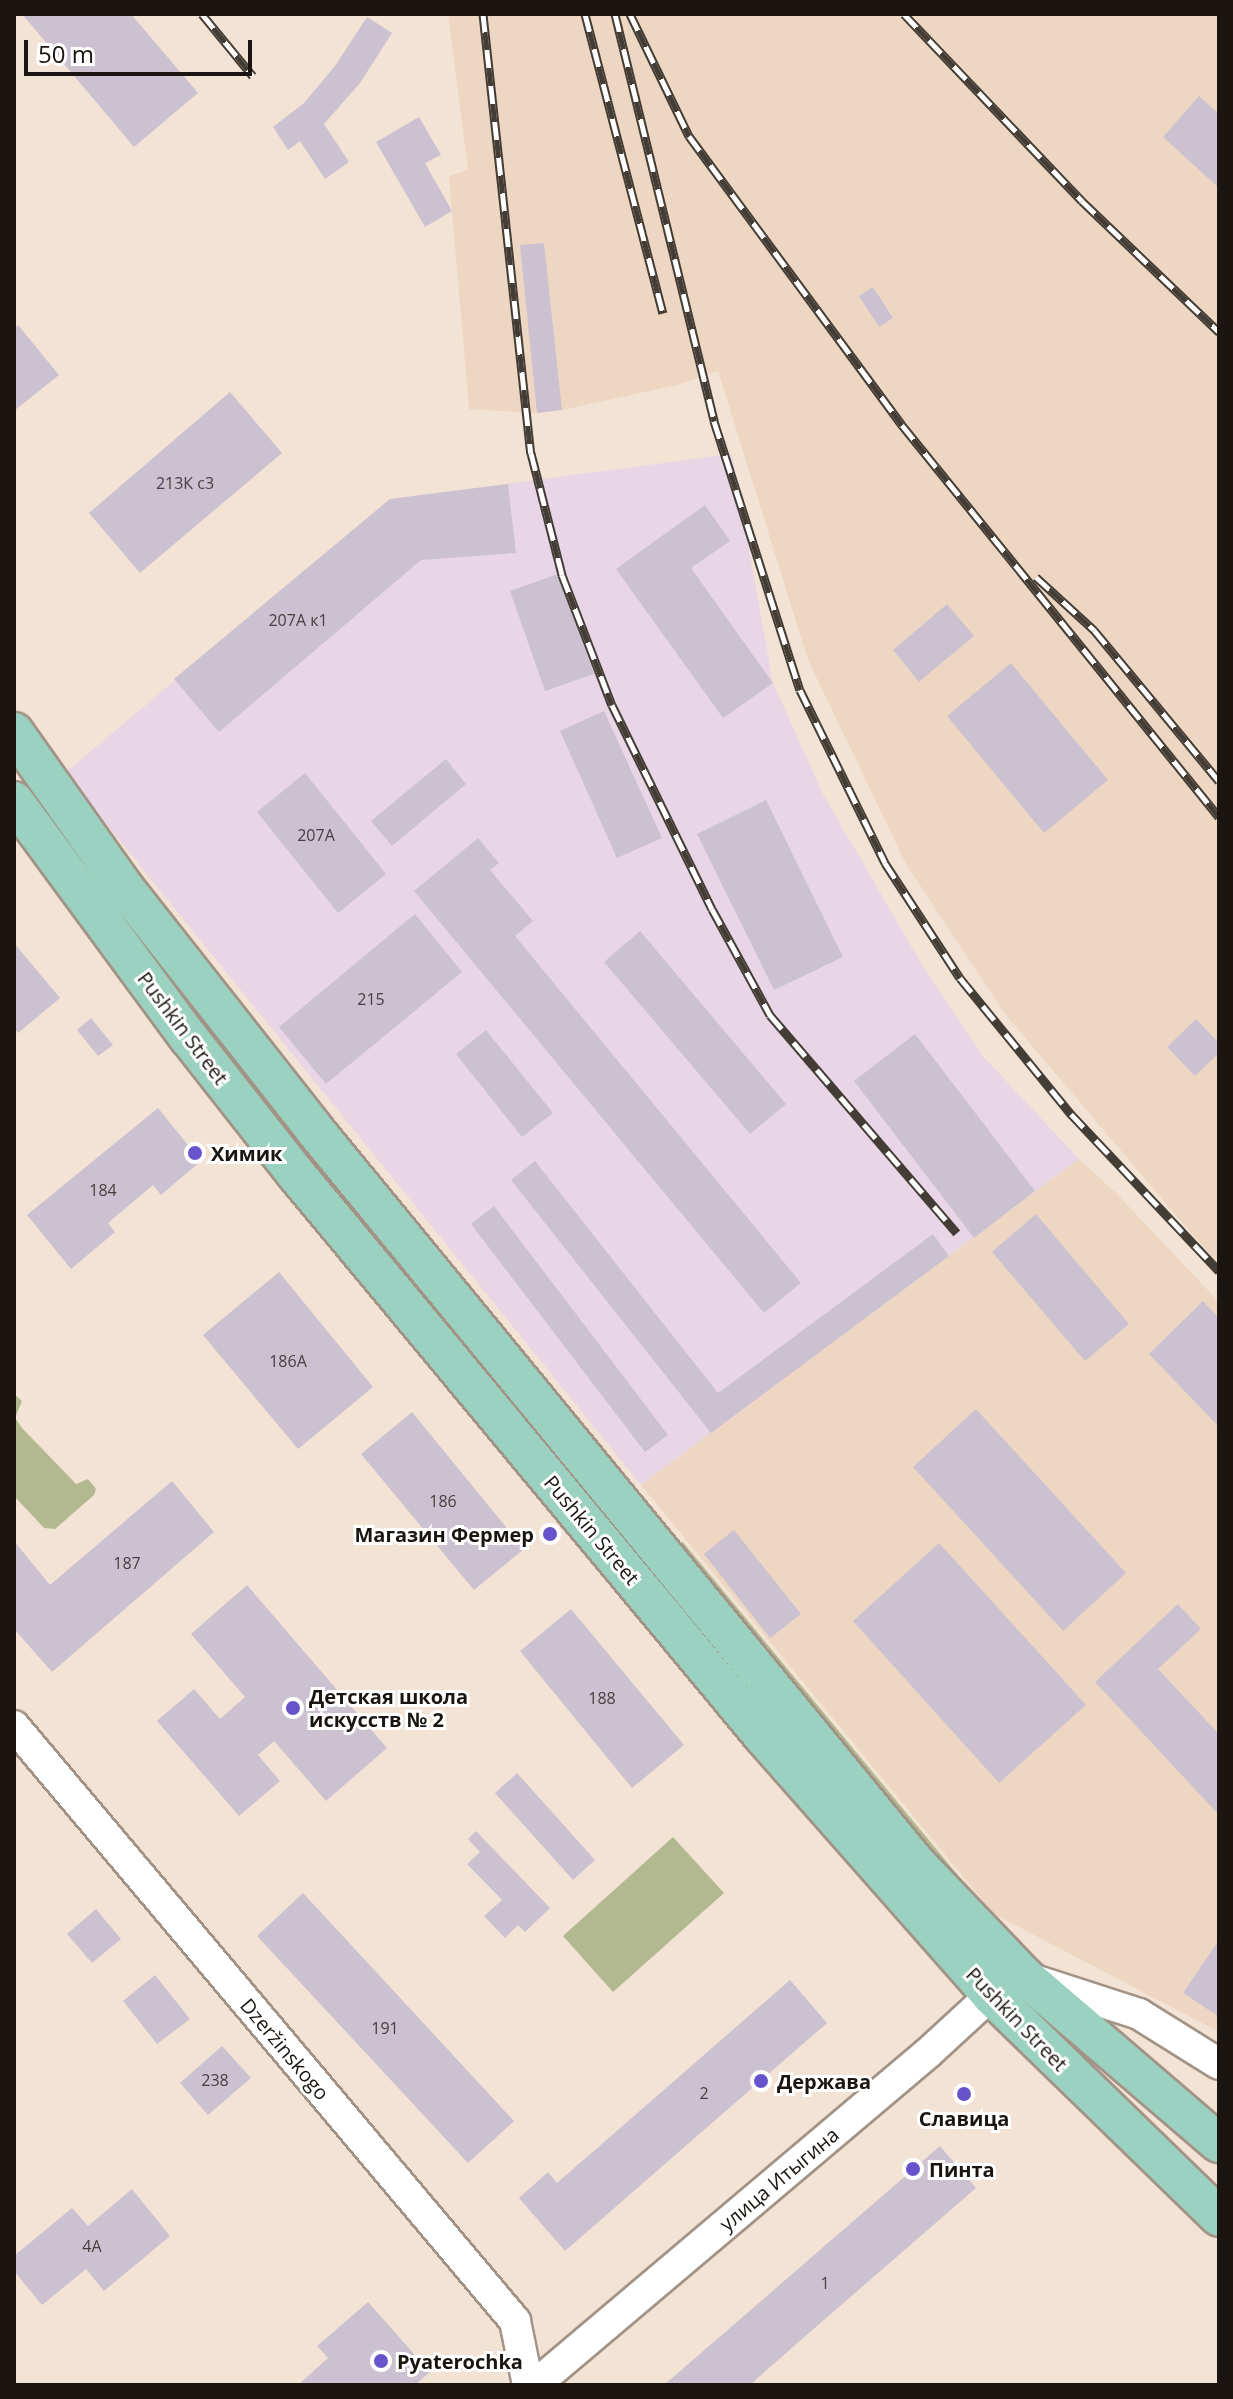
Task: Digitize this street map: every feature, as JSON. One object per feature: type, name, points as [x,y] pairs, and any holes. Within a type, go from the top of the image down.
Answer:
[{"type":"main road","name":"Pushkin Street","points":[[14,732],[123,886],[314,1129],[915,1862],[1025,1977],[1219,2143]]},
{"type":"main road","name":"Pushkin Street","points":[[14,801],[189,1038],[296,1174],[762,1735],[991,1995],[1219,2217]]},
{"type":"street","name":"Dzeržinskogo","points":[[14,1726],[515,2321],[528,2385]]},
{"type":"street","name":"улица Итыгина","points":[[535,2385],[928,2053],[991,1995],[1025,1977]]},
{"type":"street","points":[[1025,1977],[1139,2014],[1219,2064]]},
{"type":"shaded area","points":[[448,14],[1219,14],[1219,1266],[1005,1014],[906,864],[808,660],[718,371],[677,385],[562,410],[537,413],[469,409],[449,176],[468,170]]},
{"type":"shaded area","points":[[732,454],[773,683],[823,794],[921,963],[983,1056],[1079,1159],[641,1485],[65,773],[390,499]]},
{"type":"shaded area","points":[[1079,1159],[1116,1193],[1219,1302],[1219,2032],[994,1914],[641,1485]]},
{"type":"green space","points":[[14,1394],[22,1401],[15,1418],[22,1428],[76,1484],[88,1479],[96,1489],[94,1495],[55,1529],[44,1528],[14,1496]]},
{"type":"green space","points":[[682,1541],[989,1913],[974,1901],[681,1548]]},
{"type":"green space","points":[[673,1837],[724,1893],[613,1992],[563,1936]]},
{"type":"building","points":[[22,14],[131,14],[198,93],[134,147]]},
{"type":"building","points":[[367,17],[392,33],[360,83],[324,124],[349,162],[325,179],[300,141],[288,150],[273,127],[304,103],[335,66]]},
{"type":"building","points":[[1199,96],[1219,114],[1219,188],[1163,137]]},
{"type":"building","points":[[419,117],[441,155],[425,163],[452,211],[425,227],[376,142]]},
{"type":"building","points":[[544,243],[562,410],[537,413],[520,245]]},
{"type":"building","points":[[873,287],[893,318],[879,327],[859,296]]},
{"type":"building","points":[[18,325],[59,375],[14,411],[14,328]]},
{"type":"building","points":[[230,392],[282,453],[140,573],[89,513]]},
{"type":"building","points":[[508,484],[516,553],[421,560],[219,732],[174,679],[390,499]]},
{"type":"building","points":[[705,505],[730,541],[691,568],[773,683],[723,718],[616,569]]},
{"type":"building","points":[[558,574],[594,674],[545,691],[510,591]]},
{"type":"building","points":[[947,604],[974,636],[919,682],[893,650]]},
{"type":"building","points":[[1011,663],[1108,780],[1044,833],[947,716]]},
{"type":"building","points":[[604,711],[662,838],[617,858],[560,731]]},
{"type":"building","points":[[446,759],[466,784],[392,846],[371,821]]},
{"type":"building","points":[[305,773],[386,874],[338,913],[257,812]]},
{"type":"building","points":[[766,800],[843,957],[774,990],[697,834]]},
{"type":"building","points":[[478,838],[499,863],[490,870],[533,921],[515,936],[801,1283],[764,1313],[414,891]]},
{"type":"building","points":[[415,914],[462,972],[326,1084],[279,1027]]},
{"type":"building","points":[[640,931],[786,1104],[750,1134],[604,962]]},
{"type":"building","points":[[14,943],[60,998],[18,1033],[14,1028]]},
{"type":"building","points":[[91,1018],[113,1045],[98,1056],[77,1030]]},
{"type":"building","points":[[1196,1019],[1219,1043],[1219,1053],[1195,1076],[1167,1047]]},
{"type":"building","points":[[486,1030],[553,1113],[522,1137],[456,1054]]},
{"type":"building","points":[[915,1034],[1035,1191],[974,1238],[854,1081]]},
{"type":"building","points":[[158,1108],[201,1161],[161,1195],[153,1185],[108,1223],[115,1232],[71,1269],[27,1215]]},
{"type":"building","points":[[535,1161],[718,1393],[933,1234],[949,1256],[711,1433],[511,1180]]},
{"type":"building","points":[[494,1206],[668,1435],[645,1452],[471,1224]]},
{"type":"building","points":[[1036,1214],[1129,1324],[1085,1361],[992,1252]]},
{"type":"building","points":[[279,1272],[373,1387],[298,1449],[203,1335]]},
{"type":"building","points":[[1203,1301],[1219,1318],[1219,1427],[1149,1354]]},
{"type":"building","points":[[976,1409],[1126,1573],[1063,1631],[913,1467]]},
{"type":"building","points":[[412,1412],[524,1549],[474,1590],[361,1454]]},
{"type":"building","points":[[172,1481],[214,1532],[52,1672],[14,1629],[14,1541],[50,1585]]},
{"type":"building","points":[[734,1530],[801,1614],[770,1638],[704,1554]]},
{"type":"building","points":[[939,1543],[1086,1705],[999,1783],[853,1621]]},
{"type":"building","name":"Детская школа искусств № 2","points":[[247,1585],[387,1748],[326,1801],[274,1741],[258,1755],[280,1781],[239,1816],[157,1721],[194,1689],[220,1719],[245,1697],[191,1634]]},
{"type":"building","points":[[1178,1604],[1201,1629],[1158,1669],[1219,1734],[1219,1815],[1095,1682]]},
{"type":"building","points":[[571,1609],[684,1745],[632,1788],[520,1651]]},
{"type":"building","points":[[517,1773],[595,1860],[573,1880],[495,1793]]},
{"type":"building","points":[[476,1831],[550,1908],[525,1932],[518,1925],[505,1938],[484,1916],[502,1900],[467,1864],[480,1852],[468,1839]]},
{"type":"building","points":[[303,1893],[514,2121],[468,2163],[257,1936]]},
{"type":"building","points":[[96,1909],[121,1939],[92,1963],[67,1934]]},
{"type":"building","points":[[1219,1940],[1219,2015],[1218,2016],[1183,1993]]},
{"type":"building","points":[[155,1975],[190,2019],[157,2044],[123,2001]]},
{"type":"building","points":[[790,1980],[827,2023],[565,2251],[519,2198],[548,2172],[557,2183]]},
{"type":"building","points":[[222,2046],[251,2078],[208,2115],[180,2083]]},
{"type":"building","name":"Славица","points":[[967,2085],[973,2092],[961,2103],[955,2095]]},
{"type":"building","points":[[940,2146],[976,2188],[750,2385],[664,2385]]},
{"type":"building","points":[[132,2189],[170,2236],[104,2291],[86,2269],[42,2305],[14,2271],[14,2256],[72,2208],[88,2226]]},
{"type":"building","points":[[368,2302],[430,2372],[415,2385],[298,2385],[328,2358],[317,2346]]},
{"type":"railway","points":[[202,14],[253,76]]},
{"type":"railway","points":[[483,14],[531,453],[562,575],[612,705],[712,909],[770,1015],[957,1233]]},
{"type":"railway","points":[[585,14],[663,313]]},
{"type":"railway","points":[[615,14],[714,421],[800,690],[885,863],[960,978],[1071,1114],[1219,1271]]},
{"type":"railway","points":[[630,14],[689,136],[902,425],[1219,817]]},
{"type":"railway","points":[[904,14],[1082,201],[1219,332]]},
{"type":"railway","points":[[1036,577],[1094,630],[1219,781]]},
{"type":"place","name":"Химик","points":[[195,1153]]},
{"type":"place","name":"Магазин Фермер","points":[[550,1534]]},
{"type":"place","name":"Детская школа искусств № 2","points":[[293,1708]]},
{"type":"place","name":"Держава","points":[[761,2081]]},
{"type":"place","name":"Славица","points":[[964,2094]]},
{"type":"place","name":"Пинта","points":[[913,2169]]},
{"type":"place","name":"Pyaterochka","points":[[381,2361]]}]
